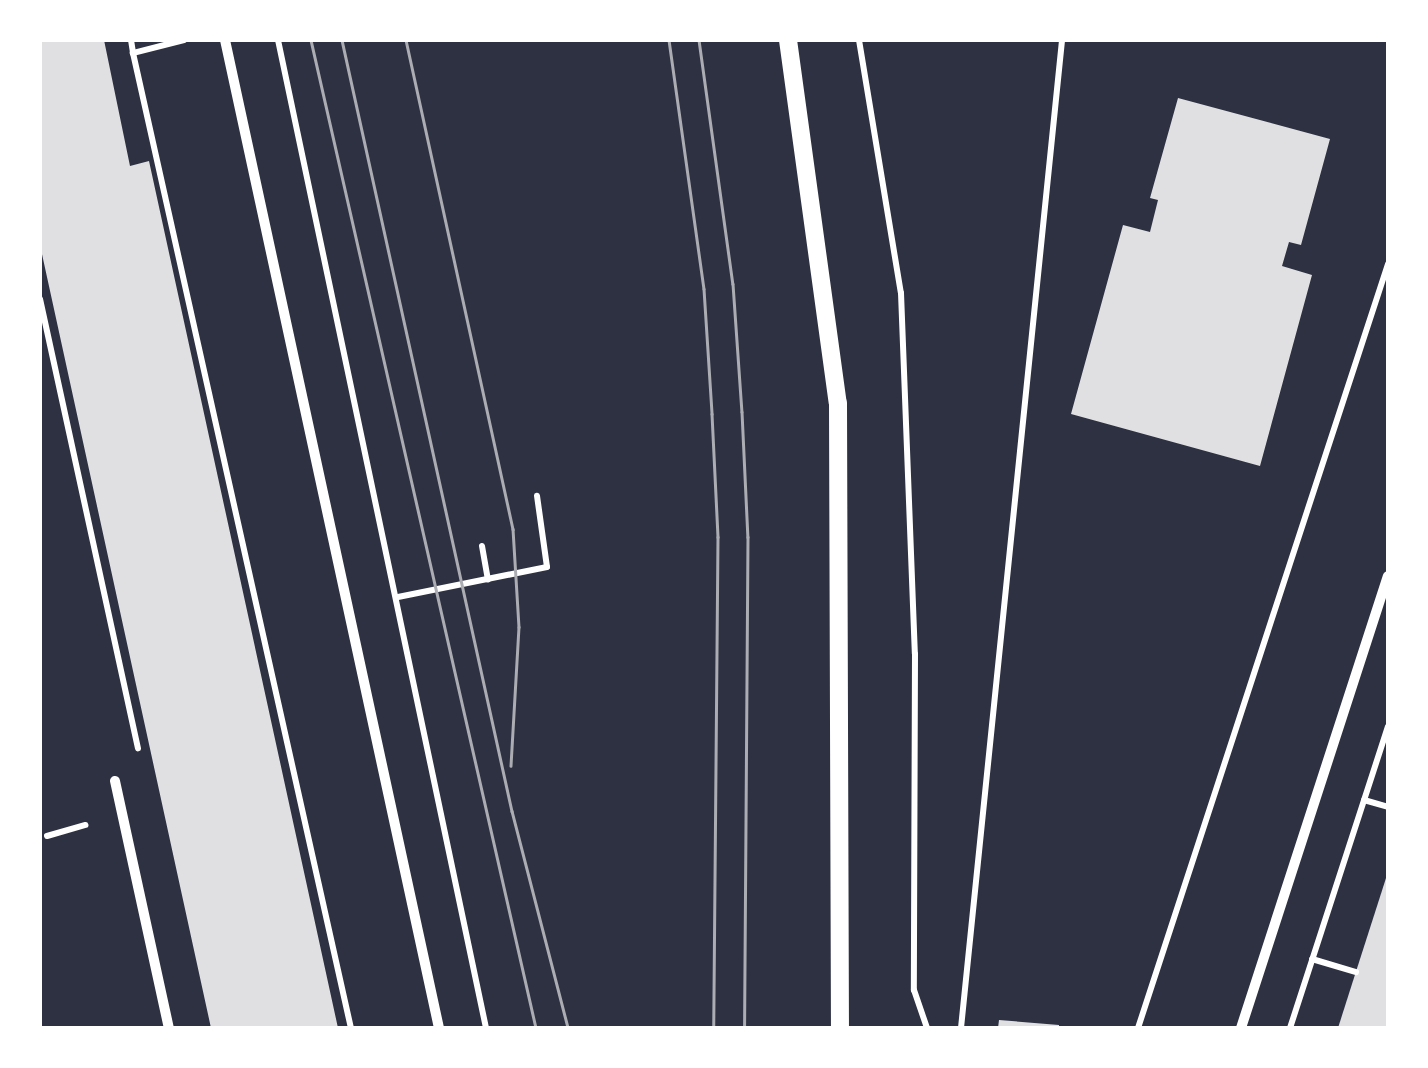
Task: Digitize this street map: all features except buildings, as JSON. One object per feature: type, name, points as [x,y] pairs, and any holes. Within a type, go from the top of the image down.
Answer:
[{"type":"street","points":[[225,40],[439,1028]]},
{"type":"street","points":[[788,40],[838,403],[840,1028]]},
{"type":"street","points":[[1242,1028],[1388,576]]},
{"type":"street","points":[[115,782],[169,1028]]},
{"type":"path","points":[[131,40],[351,1028]]},
{"type":"path","points":[[133,52],[184,40]]},
{"type":"path","points":[[278,40],[486,1028]]},
{"type":"path","points":[[859,40],[901,293],[915,654],[914,990],[927,1028]]},
{"type":"path","points":[[961,1028],[1062,40]]},
{"type":"path","points":[[1138,1028],[1388,264]]},
{"type":"path","points":[[40,299],[140,758]]},
{"type":"path","points":[[398,597],[547,567],[538,496]]},
{"type":"path","points":[[482,546],[488,579]]},
{"type":"path","points":[[1290,1028],[1388,727]]},
{"type":"path","points":[[1364,800],[1388,807]]},
{"type":"path","points":[[1312,958],[1356,972]]},
{"type":"tram line","points":[[311,40],[536,1028]]},
{"type":"tram line","points":[[342,40],[512,811],[568,1028]]},
{"type":"tram line","points":[[406,40],[513,529],[519,627],[511,766]]},
{"type":"tram line","points":[[669,40],[704,289],[718,537],[714,1028]]},
{"type":"tram line","points":[[699,40],[733,284],[748,537],[745,1028]]}]
